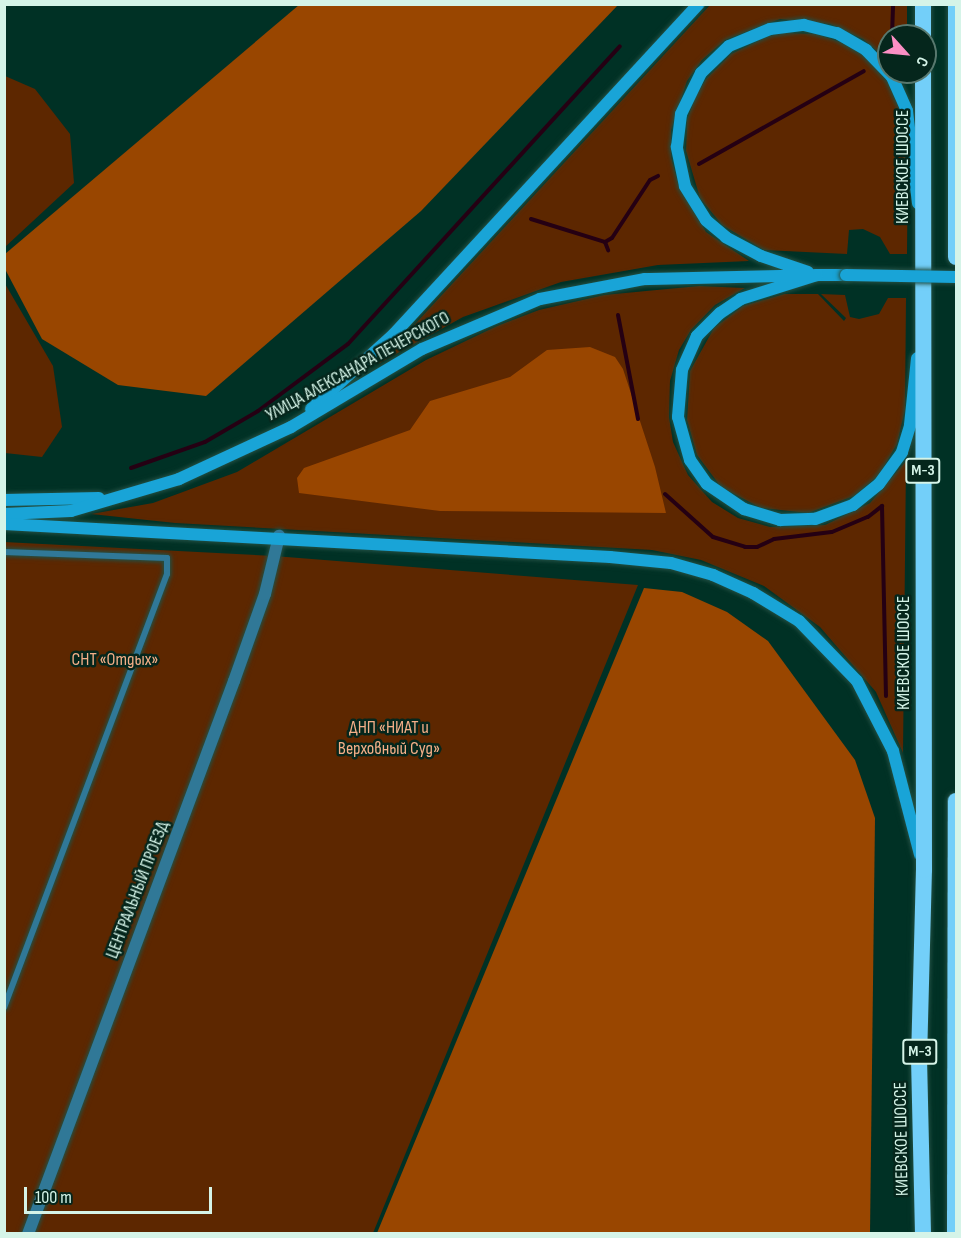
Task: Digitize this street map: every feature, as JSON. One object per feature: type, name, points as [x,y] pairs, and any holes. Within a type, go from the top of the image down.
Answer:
[{"type":"highway","points":[[923,4],[923,24]]},
{"type":"highway","points":[[956,4],[957,257]]},
{"type":"highway","name":"КИЕВСКОЕ ШОССЕ","points":[[921,1228],[919,1060],[924,870],[923,84]]},
{"type":"highway","name":"М-3","points":[[955,1233],[957,801]]},
{"type":"main road","points":[[291,428],[394,334],[698,4]]},
{"type":"main road","points":[[817,275],[761,256],[726,237],[698,210],[681,174],[677,135],[689,92],[708,64],[749,36],[794,26],[827,30],[857,44],[885,68],[898,87],[909,119],[922,228]]},
{"type":"main road","points":[[817,275],[730,305],[698,336],[682,370],[678,417],[690,460],[715,491],[744,509],[771,519],[807,520],[844,510],[872,491],[893,468],[906,443],[922,330]]},
{"type":"main road","name":"УЛИЦА АЛЕКСАНДРА ПЕЧЕРСКОГО","points":[[4,514],[71,511],[136,494],[196,472],[291,428],[422,349],[540,299],[645,279],[817,275],[957,277]]},
{"type":"main road","name":"УЛИЦА АЛЕКСАНДРА ПЕЧЕРСКОГО","points":[[4,500],[75,501],[136,494]]},
{"type":"main road","points":[[4,524],[279,536],[670,563],[713,575],[753,593],[799,621],[827,646],[866,696],[893,751],[924,870]]},
{"type":"street","name":"ЦЕНТРАЛЬНЫЙ ПРОЕЗД","points":[[28,1233],[223,712],[279,536]]},
{"type":"lane","points":[[4,552],[167,558],[167,574],[4,1007]]},
{"type":"green space","points":[[710,5],[907,5],[907,24],[877,24],[877,51],[863,39],[830,24],[780,19],[725,40],[702,60],[687,81],[671,130],[671,157],[679,187],[706,232],[749,261],[658,265],[561,282],[463,317],[378,364]]},
{"type":"green space","points":[[785,33],[816,34],[840,42],[865,56],[877,70],[877,84],[889,84],[904,120],[908,158],[907,254],[890,254],[880,237],[863,229],[849,230],[847,254],[764,250],[722,225],[700,198],[686,151],[687,120],[695,98],[706,79],[731,54],[769,36]]},
{"type":"green space","points":[[5,76],[35,89],[70,134],[74,183],[5,247]]},
{"type":"green space","points":[[4,282],[53,366],[62,427],[42,457],[5,453]]},
{"type":"green space","points":[[699,286],[745,288],[715,305],[691,330],[679,350],[670,381],[669,417],[673,442],[688,475],[712,502],[738,518],[770,527],[825,525],[870,503],[906,461],[903,753],[876,692],[820,627],[764,586],[701,560],[652,550],[175,523],[91,514],[153,503],[237,472],[426,360],[497,326],[539,310],[604,295]]},
{"type":"green space","points":[[784,294],[818,294],[844,321],[846,318],[821,294],[845,295],[850,317],[859,319],[879,314],[888,298],[906,298],[905,410],[897,444],[879,475],[854,496],[808,513],[761,508],[721,487],[697,455],[687,420],[690,371],[714,328],[743,306]]},
{"type":"green space","name":"ДНП «НИАТ и Верховный Суд»","points":[[4,542],[274,556],[638,585],[373,1233],[5,1233]]},
{"type":"shaded area","points":[[299,5],[618,5],[421,211],[206,396],[118,385],[42,339],[5,269],[5,254]]},
{"type":"shaded area","points":[[590,347],[615,357],[623,369],[655,467],[666,513],[440,511],[299,493],[297,478],[304,468],[410,430],[430,401],[510,377],[547,350]]},
{"type":"shaded area","points":[[644,588],[682,592],[727,612],[768,641],[855,760],[875,818],[870,1233],[377,1233]]},
{"type":"waterway","points":[[892,24],[893,4]]},
{"type":"waterway","points":[[131,468],[205,442],[258,411],[348,344],[620,46]]},
{"type":"waterway","points":[[699,164],[864,71]]},
{"type":"waterway","points":[[531,219],[605,242],[612,238],[650,180],[658,176]]},
{"type":"waterway","points":[[605,242],[608,250]]},
{"type":"waterway","points":[[618,315],[638,419]]},
{"type":"waterway","points":[[665,494],[713,537],[745,547],[757,547],[774,539],[832,532],[868,517],[882,506],[886,696]]},
{"type":"park label","name":"СНТ «Отдых»","points":[[115,660]]}]
